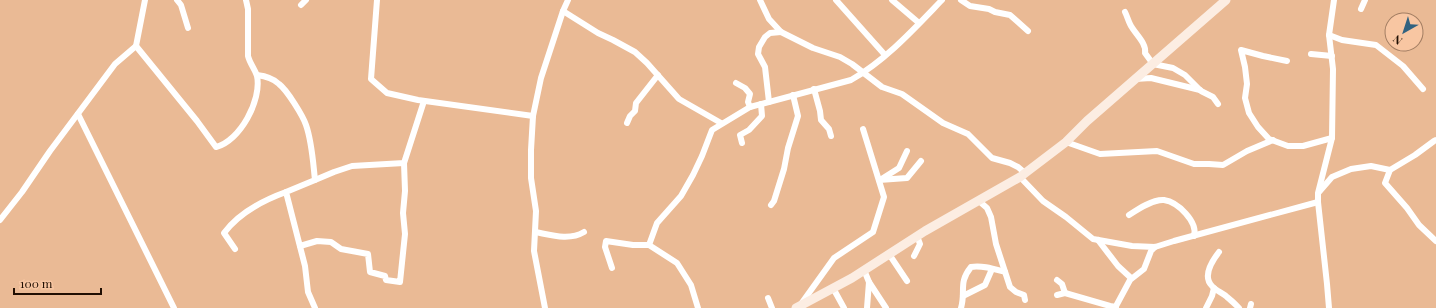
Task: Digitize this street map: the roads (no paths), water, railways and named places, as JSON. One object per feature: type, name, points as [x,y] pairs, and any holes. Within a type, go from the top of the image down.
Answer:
[{"type":"street","points":[[0,220],[116,64],[136,46],[145,0]]},
{"type":"street","points":[[177,0],[181,5],[188,28]]},
{"type":"street","points":[[136,46],[197,121],[216,147],[222,146],[231,140],[241,128],[254,105],[258,90],[257,75],[248,56],[248,9],[246,0]]},
{"type":"street","points":[[301,5],[306,0]]},
{"type":"street","points":[[376,0],[371,79],[387,93],[424,101],[533,116]]},
{"type":"street","points":[[545,308],[534,251],[536,211],[531,178],[533,116],[541,78],[568,0]]},
{"type":"street","points":[[760,0],[770,19],[781,32],[813,48],[840,57],[882,87],[902,94],[943,123],[968,134],[992,158],[1018,167],[1043,200],[1088,236],[1098,240],[1132,246],[1156,247]]},
{"type":"street","points":[[836,0],[885,55]]},
{"type":"street","points":[[892,0],[919,24]]},
{"type":"street","points":[[649,244],[657,223],[681,196],[693,175],[712,130],[750,107],[851,80],[863,73],[893,49],[942,0]]},
{"type":"street","points":[[961,0],[970,6],[989,9],[995,12],[1010,15],[1028,31]]},
{"type":"street","points":[[799,307],[864,270],[917,236],[1023,175],[1066,142],[1226,0]]},
{"type":"street","points":[[1329,308],[1318,193],[1332,138],[1333,69],[1329,35],[1334,0]]},
{"type":"street","points":[[1360,8],[1365,0]]},
{"type":"street","points":[[563,11],[598,33],[635,52],[647,63],[680,100],[722,123]]},
{"type":"street","points":[[1125,12],[1129,23],[1146,50],[1145,53],[1153,64],[1173,68],[1185,76],[1201,91]]},
{"type":"street","points":[[769,102],[765,67],[758,54],[764,37],[770,33],[781,32]]},
{"type":"street","points":[[1329,35],[1342,40],[1376,45],[1402,66],[1423,89]]},
{"type":"street","points":[[1287,61],[1241,50],[1246,67],[1247,84],[1245,98],[1249,113],[1258,127],[1269,139],[1288,146],[1303,146],[1332,138]]},
{"type":"street","points":[[1311,54],[1332,56]]},
{"type":"street","points":[[257,75],[268,77],[280,84],[299,112],[306,125],[315,180]]},
{"type":"street","points":[[627,123],[630,116],[635,111],[636,103],[658,75]]},
{"type":"street","points":[[1135,80],[1151,78],[1201,91],[1213,97],[1218,104]]},
{"type":"street","points":[[736,83],[745,88],[750,94],[748,102],[750,107]]},
{"type":"street","points":[[814,89],[821,120],[829,129],[831,136]]},
{"type":"street","points":[[771,205],[774,201],[784,169],[788,148],[798,116],[793,95]]},
{"type":"street","points":[[300,246],[317,241],[331,242],[341,249],[368,254],[370,272],[385,276],[386,280],[400,282],[405,234],[403,213],[404,163],[424,101]]},
{"type":"street","points":[[742,143],[740,135],[749,130],[762,116],[761,104]]},
{"type":"street","points":[[78,114],[174,308]]},
{"type":"street","points":[[799,307],[834,258],[873,232],[884,197],[863,129]]},
{"type":"street","points":[[1066,142],[1100,154],[1157,151],[1194,164],[1223,165],[1247,151],[1273,140]]},
{"type":"street","points":[[1436,140],[1390,170],[1385,183],[1407,208],[1419,225],[1436,241]]},
{"type":"street","points":[[879,180],[900,168],[907,151]]},
{"type":"street","points":[[879,180],[908,178],[921,161]]},
{"type":"street","points":[[235,249],[224,233],[230,224],[273,197],[352,166],[404,163]]},
{"type":"street","points":[[1318,193],[1332,177],[1351,169],[1371,166],[1390,170]]},
{"type":"street","points":[[286,192],[300,246],[308,292],[315,308]]},
{"type":"street","points":[[1129,215],[1144,205],[1164,200],[1189,216],[1195,232],[1194,236]]},
{"type":"street","points":[[979,201],[987,208],[991,217],[996,244],[1010,287],[1016,292],[1024,295],[1025,300]]},
{"type":"street","points":[[1057,294],[1065,293],[1116,307],[1131,278],[1144,269],[1151,251],[1156,247],[1318,202]]},
{"type":"street","points":[[535,232],[555,237],[578,236],[584,232]]},
{"type":"street","points":[[914,256],[920,244],[917,236]]},
{"type":"street","points":[[1098,240],[1118,266],[1131,278]]},
{"type":"street","points":[[612,268],[605,247],[606,241],[633,245],[649,244],[677,263],[691,285],[698,308]]},
{"type":"street","points":[[1219,252],[1212,260],[1208,271],[1209,281],[1214,288],[1227,296],[1239,308]]},
{"type":"street","points":[[889,254],[907,280]]},
{"type":"street","points":[[961,308],[964,275],[971,267],[983,267],[1005,272]]},
{"type":"street","points":[[864,270],[869,282],[886,308]]},
{"type":"street","points":[[963,296],[985,286],[992,270]]},
{"type":"street","points":[[1057,280],[1062,284],[1065,293]]},
{"type":"street","points":[[868,308],[869,282]]},
{"type":"street","points":[[833,288],[844,308]]},
{"type":"street","points":[[1206,308],[1214,288]]},
{"type":"street","points":[[768,298],[772,308]]}]
